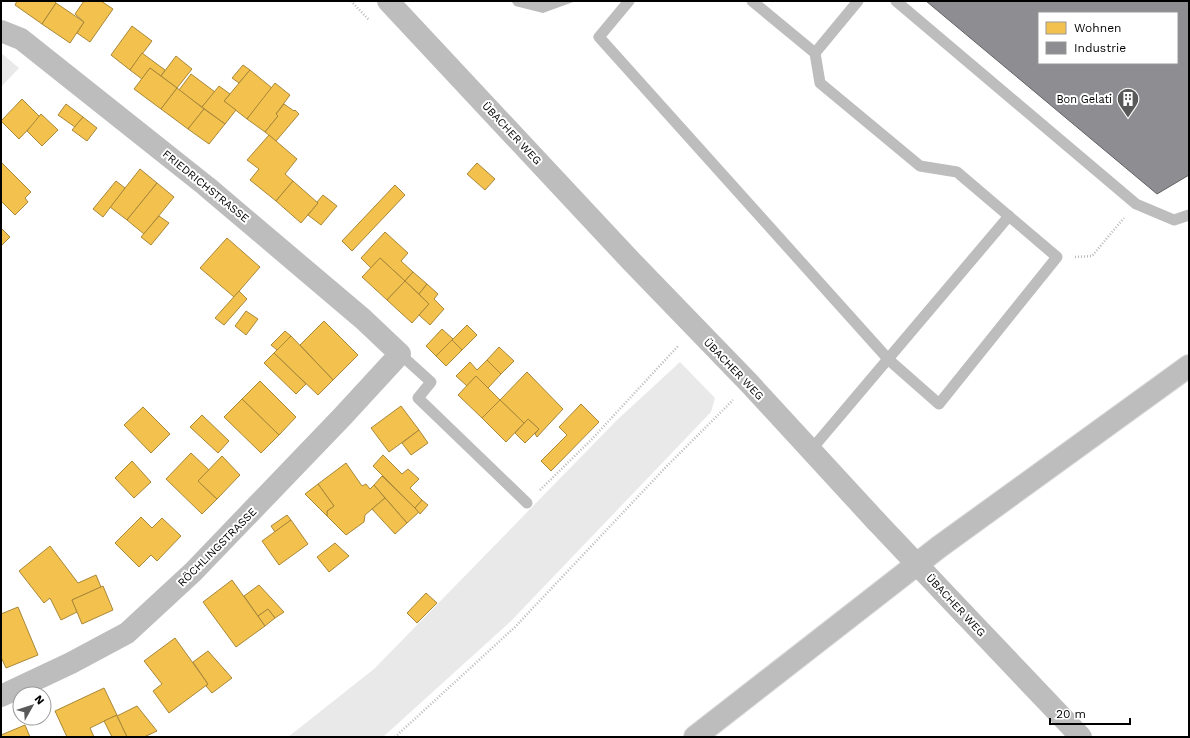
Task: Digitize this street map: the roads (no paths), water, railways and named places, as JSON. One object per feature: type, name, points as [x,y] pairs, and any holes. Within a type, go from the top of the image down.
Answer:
[{"type":"street","name":"ÜBACHER WEG","points":[[388,1],[631,261],[749,383],[876,521],[1081,737]]},
{"type":"street","name":"FRIEDRICHSTRASSE","points":[[1,31],[21,38],[206,186],[363,319],[400,354]]},
{"type":"street","name":"RÖCHLINGSTRASSE","points":[[1,696],[71,663],[127,633],[192,572],[329,431],[400,354]]},
{"type":"street","points":[[695,737],[940,547],[1189,366]]},
{"type":"lane","points":[[629,1],[599,38],[889,360],[938,404],[1057,257],[958,172],[920,166],[820,83],[815,54],[752,1]]},
{"type":"lane","points":[[815,54],[858,1]]},
{"type":"lane","points":[[896,1],[1136,204],[1174,220],[1189,215]]},
{"type":"lane","points":[[811,450],[889,360],[1009,216]]},
{"type":"lane","points":[[400,354],[431,382],[418,398],[527,503]]},
{"type":"place","name":"Bon Gelati","points":[[1128,118]]}]
